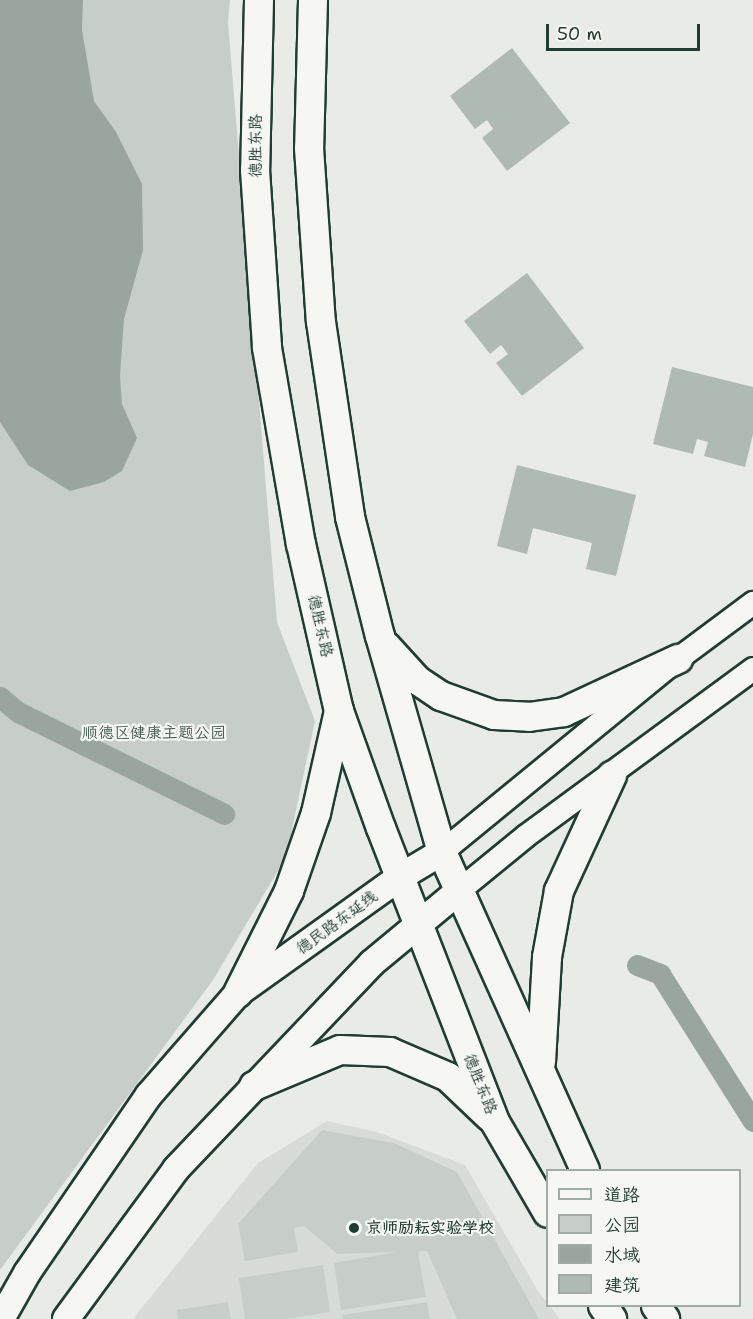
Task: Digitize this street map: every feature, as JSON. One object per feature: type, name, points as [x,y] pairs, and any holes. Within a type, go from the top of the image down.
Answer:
[{"type":"main road","name":"德胜东路","points":[[259,0],[255,170],[267,348],[302,544],[339,711],[418,925],[495,1122],[546,1210]]},
{"type":"main road","points":[[313,0],[309,148],[321,322],[350,517],[380,636],[442,852],[541,1064],[585,1169]]},
{"type":"main road","points":[[380,636],[417,680],[466,708],[494,715],[529,717],[564,712],[678,659]]},
{"type":"main road","points":[[238,993],[289,891],[316,813],[339,711]]},
{"type":"main road","points":[[541,1064],[547,957],[560,891],[612,776]]},
{"type":"main road","name":"德民路东延线","points":[[1,1319],[27,1273],[149,1095],[238,993],[400,877],[442,852]]},
{"type":"main road","points":[[66,1319],[176,1169],[372,963],[460,890]]},
{"type":"main road","points":[[254,1086],[340,1050],[390,1052],[448,1077],[495,1122]]},
{"type":"street","name":"德民路东延线","points":[[442,852],[678,659],[753,603]]},
{"type":"street","points":[[460,890],[526,836],[612,776],[753,669]]},
{"type":"shaded area","name":"京师励耘实验学校","points":[[327,1121],[377,1132],[465,1165],[546,1301],[546,1307],[551,1307],[560,1319],[133,1319],[258,1163]]},
{"type":"green space","name":"顺德区健康主题公园","points":[[0,0],[230,0],[228,22],[277,622],[315,721],[286,857],[213,980],[0,1270]]},
{"type":"green space","points":[[322,1130],[394,1143],[457,1172],[539,1319],[457,1319],[427,1251],[418,1252],[426,1297],[341,1310],[334,1263],[396,1252],[337,1254],[304,1226],[294,1228],[298,1252],[245,1261],[238,1224]]},
{"type":"green space","points":[[323,1265],[330,1312],[287,1319],[245,1319],[239,1278]]},
{"type":"green space","points":[[228,1302],[231,1319],[178,1319],[177,1310]]},
{"type":"green space","points":[[427,1302],[430,1319],[343,1319],[342,1315]]},
{"type":"water","points":[[0,0],[83,0],[82,30],[94,101],[116,132],[142,184],[143,250],[124,319],[120,376],[122,404],[137,438],[122,471],[104,482],[70,491],[28,465],[0,422]]},
{"type":"building","points":[[512,48],[570,123],[507,171],[482,138],[493,129],[487,120],[475,129],[450,96]]},
{"type":"building","points":[[527,273],[584,348],[522,396],[496,363],[508,354],[501,345],[490,354],[464,321]]},
{"type":"building","points":[[672,367],[753,387],[753,434],[745,467],[704,456],[708,442],[697,439],[693,454],[653,444]]},
{"type":"building","points":[[517,465],[636,495],[616,576],[586,569],[592,543],[533,528],[527,554],[497,546]]},
{"type":"waterway","points":[[0,697],[18,712],[224,814]]},
{"type":"waterway","points":[[637,965],[660,974],[753,1121]]},
{"type":"place","name":"京师励耘实验学校","points":[[354,1228]]}]
